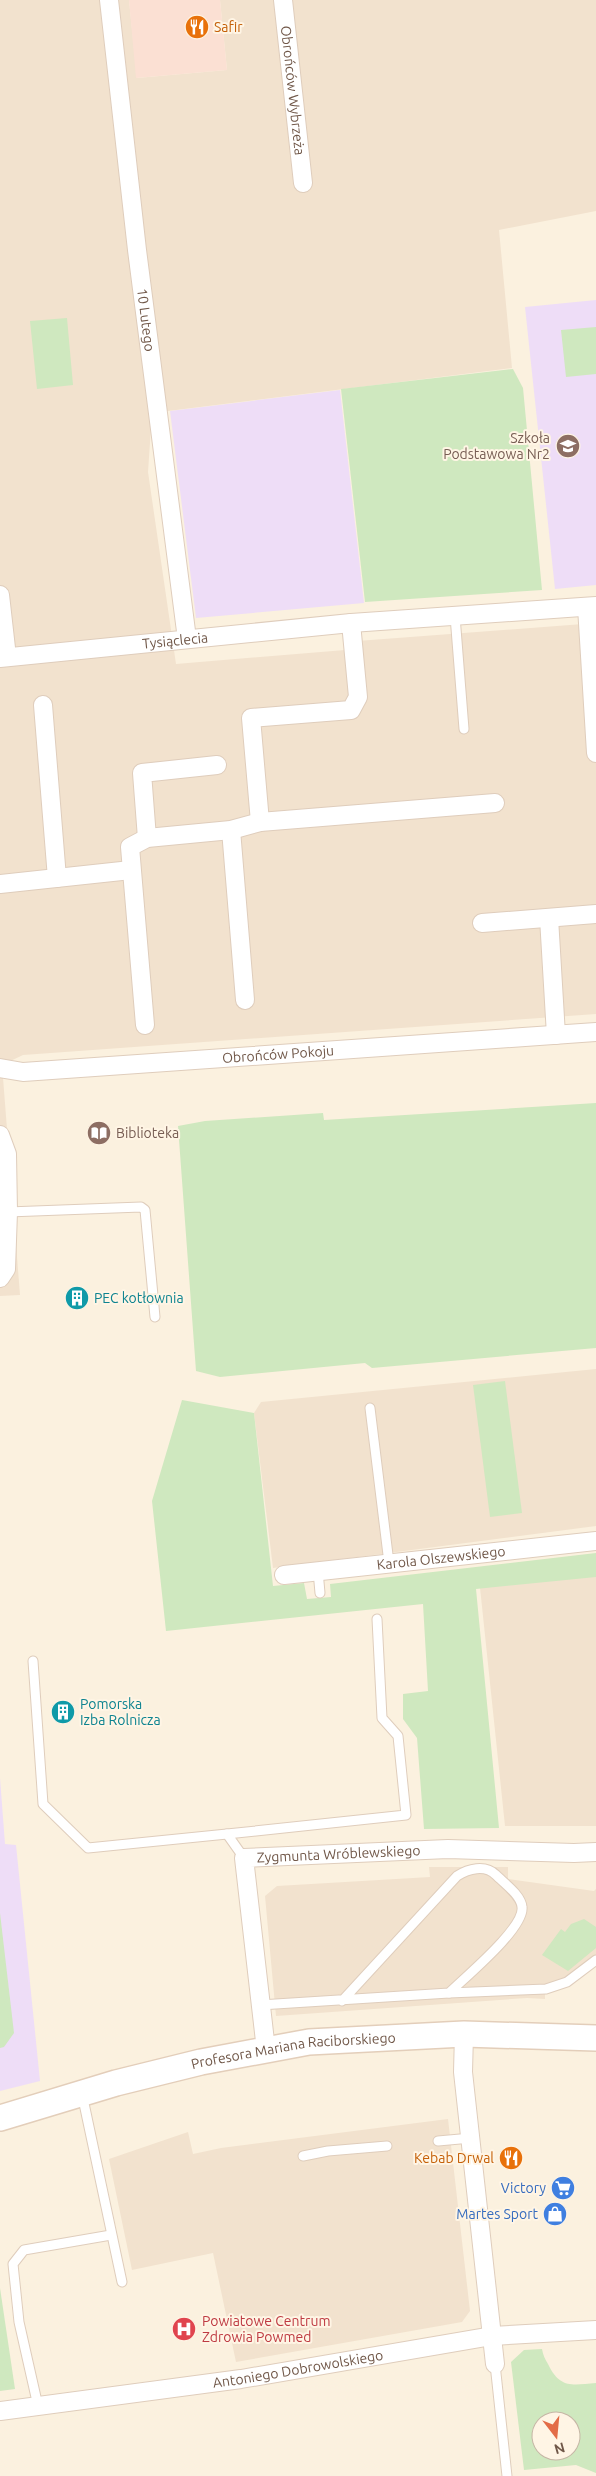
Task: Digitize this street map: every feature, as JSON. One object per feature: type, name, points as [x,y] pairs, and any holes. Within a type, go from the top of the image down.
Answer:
[{"type":"main road","name":"Profesora Mariana Raciborskiego","points":[[0,2118],[201,2062],[340,2039],[464,2034],[596,2038]]},
{"type":"street","name":"10 Lutego","points":[[109,0],[137,250],[187,639]]},
{"type":"street","name":"Obrońców Wybrzeża","points":[[283,0],[303,183]]},
{"type":"street","points":[[0,595],[3,658]]},
{"type":"street","name":"Tysiąclecia","points":[[3,658],[351,624],[592,606],[596,753]]},
{"type":"street","points":[[260,822],[251,718],[351,710],[358,696],[351,624]]},
{"type":"street","points":[[43,705],[57,878]]},
{"type":"street","points":[[146,838],[142,773],[216,765]]},
{"type":"street","points":[[145,1025],[130,847],[146,838],[231,830],[260,822],[495,803]]},
{"type":"street","points":[[231,830],[245,1000]]},
{"type":"street","points":[[0,884],[131,870]]},
{"type":"street","points":[[482,923],[596,914]]},
{"type":"street","points":[[549,918],[556,1035]]},
{"type":"street","name":"Obrońców Pokoju","points":[[0,1068],[23,1072],[596,1032]]},
{"type":"street","points":[[0,1135],[7,1154],[8,1212],[6,1270],[0,1278]]},
{"type":"street","name":"Karola Olszewskiego","points":[[284,1575],[596,1541]]},
{"type":"street","name":"Zygmunta Wróblewskiego","points":[[266,2050],[244,1858],[448,1849],[574,1854],[596,1852]]},
{"type":"street","points":[[464,2034],[463,2072],[495,2364]]},
{"type":"street","name":"Antoniego Dobrowolskiego","points":[[0,2411],[241,2379],[492,2336],[596,2330]]},
{"type":"lane","points":[[455,616],[464,729]]},
{"type":"lane","points":[[8,1212],[141,1207],[146,1210],[154,1317]]},
{"type":"lane","points":[[370,1408],[389,1563]]},
{"type":"lane","points":[[318,1571],[320,1593]]},
{"type":"lane","points":[[33,1661],[43,1804],[88,1848],[406,1816],[398,1736],[382,1718],[376,1619]]},
{"type":"lane","points":[[227,1834],[244,1858]]},
{"type":"lane","points":[[342,2001],[457,1876],[465,1871],[484,1869],[494,1873],[520,1899],[521,1916],[513,1929],[448,1993]]},
{"type":"lane","points":[[260,2005],[546,1989],[567,1982],[596,1960]]},
{"type":"lane","points":[[82,2094],[122,2282]]},
{"type":"lane","points":[[438,2141],[471,2138]]},
{"type":"lane","points":[[303,2156],[328,2151],[388,2146]]},
{"type":"lane","points":[[38,2406],[19,2322],[13,2264],[15,2258],[24,2250],[111,2235]]},
{"type":"lane","points":[[495,2364],[507,2476]]},
{"type":"shaded area","points":[[0,0],[129,0],[137,78],[227,70],[220,0],[596,0],[596,211],[499,230],[512,368],[152,413],[148,472],[176,664],[345,650],[344,642],[596,623],[596,1014],[23,1055],[2,1065],[20,1295],[0,1296]]},
{"type":"shaded area","points":[[129,0],[220,0],[227,70],[136,78]]},
{"type":"shaded area","name":"Szkoła Podstawowa Nr2","points":[[596,300],[596,585],[555,589],[525,307]]},
{"type":"shaded area","points":[[340,390],[364,603],[196,618],[170,411]]},
{"type":"shaded area","points":[[596,1369],[596,1526],[273,1568],[254,1413],[261,1402]]},
{"type":"shaded area","points":[[596,1562],[596,1826],[505,1826],[479,1578]]},
{"type":"shaded area","points":[[0,1778],[5,1844],[16,1845],[40,2081],[0,2091]]},
{"type":"shaded area","points":[[429,1867],[508,1867],[508,1879],[594,1891],[596,1889],[596,1956],[561,1980],[545,1985],[545,1999],[527,1998],[276,2016],[265,1896],[277,1886],[430,1877]]},
{"type":"shaded area","points":[[448,2119],[470,2311],[462,2322],[236,2362],[213,2253],[132,2270],[109,2159],[188,2132],[193,2154],[221,2148]]},
{"type":"green space","points":[[67,318],[73,385],[37,389],[30,321]]},
{"type":"green space","points":[[596,327],[596,374],[566,377],[561,330]]},
{"type":"green space","points":[[513,369],[523,388],[542,590],[365,602],[341,389]]},
{"type":"green space","points":[[596,1103],[596,1348],[372,1368],[365,1363],[220,1377],[196,1371],[178,1126],[205,1121],[323,1113],[324,1120]]},
{"type":"green space","points":[[505,1381],[522,1513],[490,1517],[473,1385]]},
{"type":"green space","points":[[182,1400],[254,1413],[273,1586],[304,1583],[307,1599],[331,1597],[330,1584],[596,1553],[596,1577],[476,1589],[499,1828],[424,1829],[417,1738],[403,1719],[403,1694],[428,1691],[423,1604],[166,1631],[152,1501]]},
{"type":"green space","points":[[0,1913],[14,2033],[4,2047],[0,2048]]},
{"type":"green space","points":[[584,1919],[596,1927],[596,1948],[568,1971],[542,1955],[561,1929],[565,1932],[571,1924]]},
{"type":"green space","points":[[0,2288],[15,2389],[0,2391]]},
{"type":"green space","points":[[542,2349],[545,2359],[557,2378],[562,2382],[568,2384],[596,2383],[596,2473],[576,2465],[524,2470],[511,2362],[524,2350]]},
{"type":"place","name":"Safir","points":[[197,27]]},
{"type":"place","name":"Szkoła Podstawowa Nr2","points":[[568,446]]},
{"type":"place","name":"Biblioteka","points":[[99,1133]]},
{"type":"place","name":"PEC kotłownia","points":[[77,1298]]},
{"type":"place","name":"Pomorska Izba Rolnicza","points":[[63,1712]]},
{"type":"place","name":"Kebab Drwal","points":[[511,2158]]},
{"type":"place","name":"Victory","points":[[563,2188]]},
{"type":"place","name":"Martes Sport","points":[[555,2214]]},
{"type":"place","name":"Powiatowe Centrum Zdrowia Powmed","points":[[184,2329]]}]
